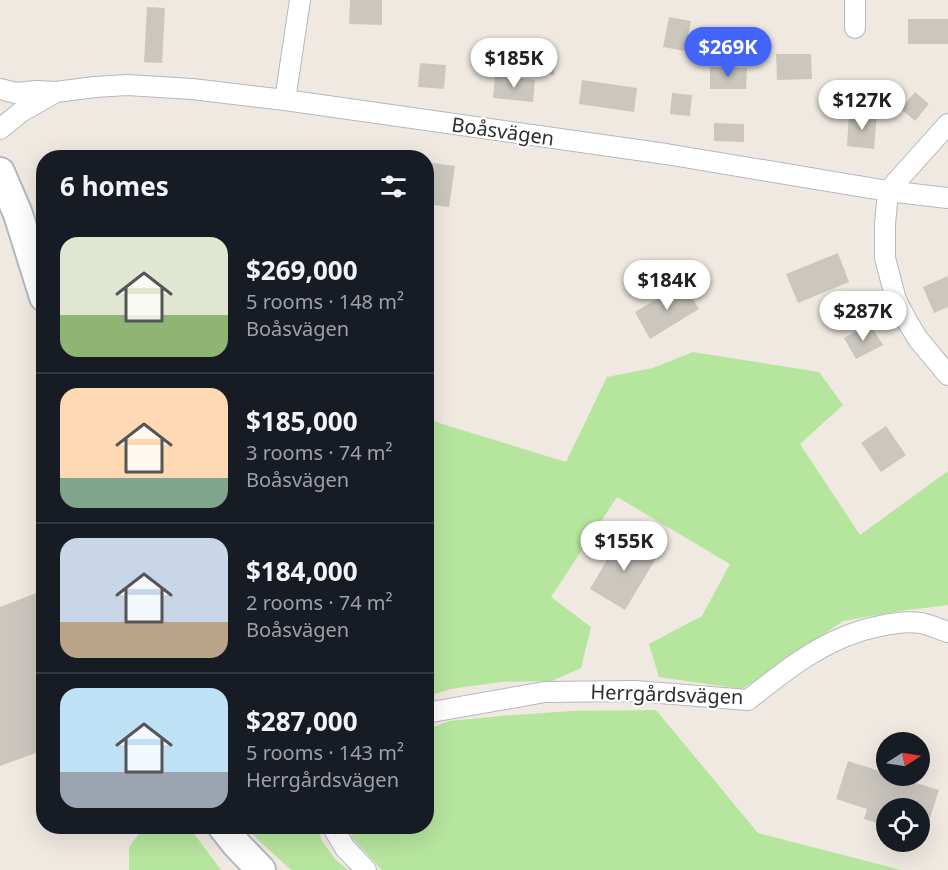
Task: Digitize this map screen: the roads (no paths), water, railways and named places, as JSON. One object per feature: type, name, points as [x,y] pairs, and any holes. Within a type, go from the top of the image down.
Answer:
[{"type":"street","points":[[285,100],[300,0]]},
{"type":"street","points":[[855,0],[855,28]]},
{"type":"street","name":"Boåsvägen","points":[[0,90],[16,93],[56,92],[127,85],[192,89],[666,154],[948,198]]},
{"type":"street","name":"Boåsvägen","points":[[0,129],[21,112],[56,92]]},
{"type":"street","points":[[948,124],[888,190],[885,224],[885,258],[896,300],[918,339],[948,375]]},
{"type":"street","points":[[0,172],[18,214],[36,273]]},
{"type":"street","points":[[0,232],[36,286]]},
{"type":"street","name":"Herrgårdsvägen","points":[[434,712],[545,692],[635,691],[748,700],[813,652],[864,629],[894,623],[921,623],[948,632]]},
{"type":"street","points":[[228,834],[261,870]]},
{"type":"street","points":[[337,834],[345,848],[366,870]]}]
